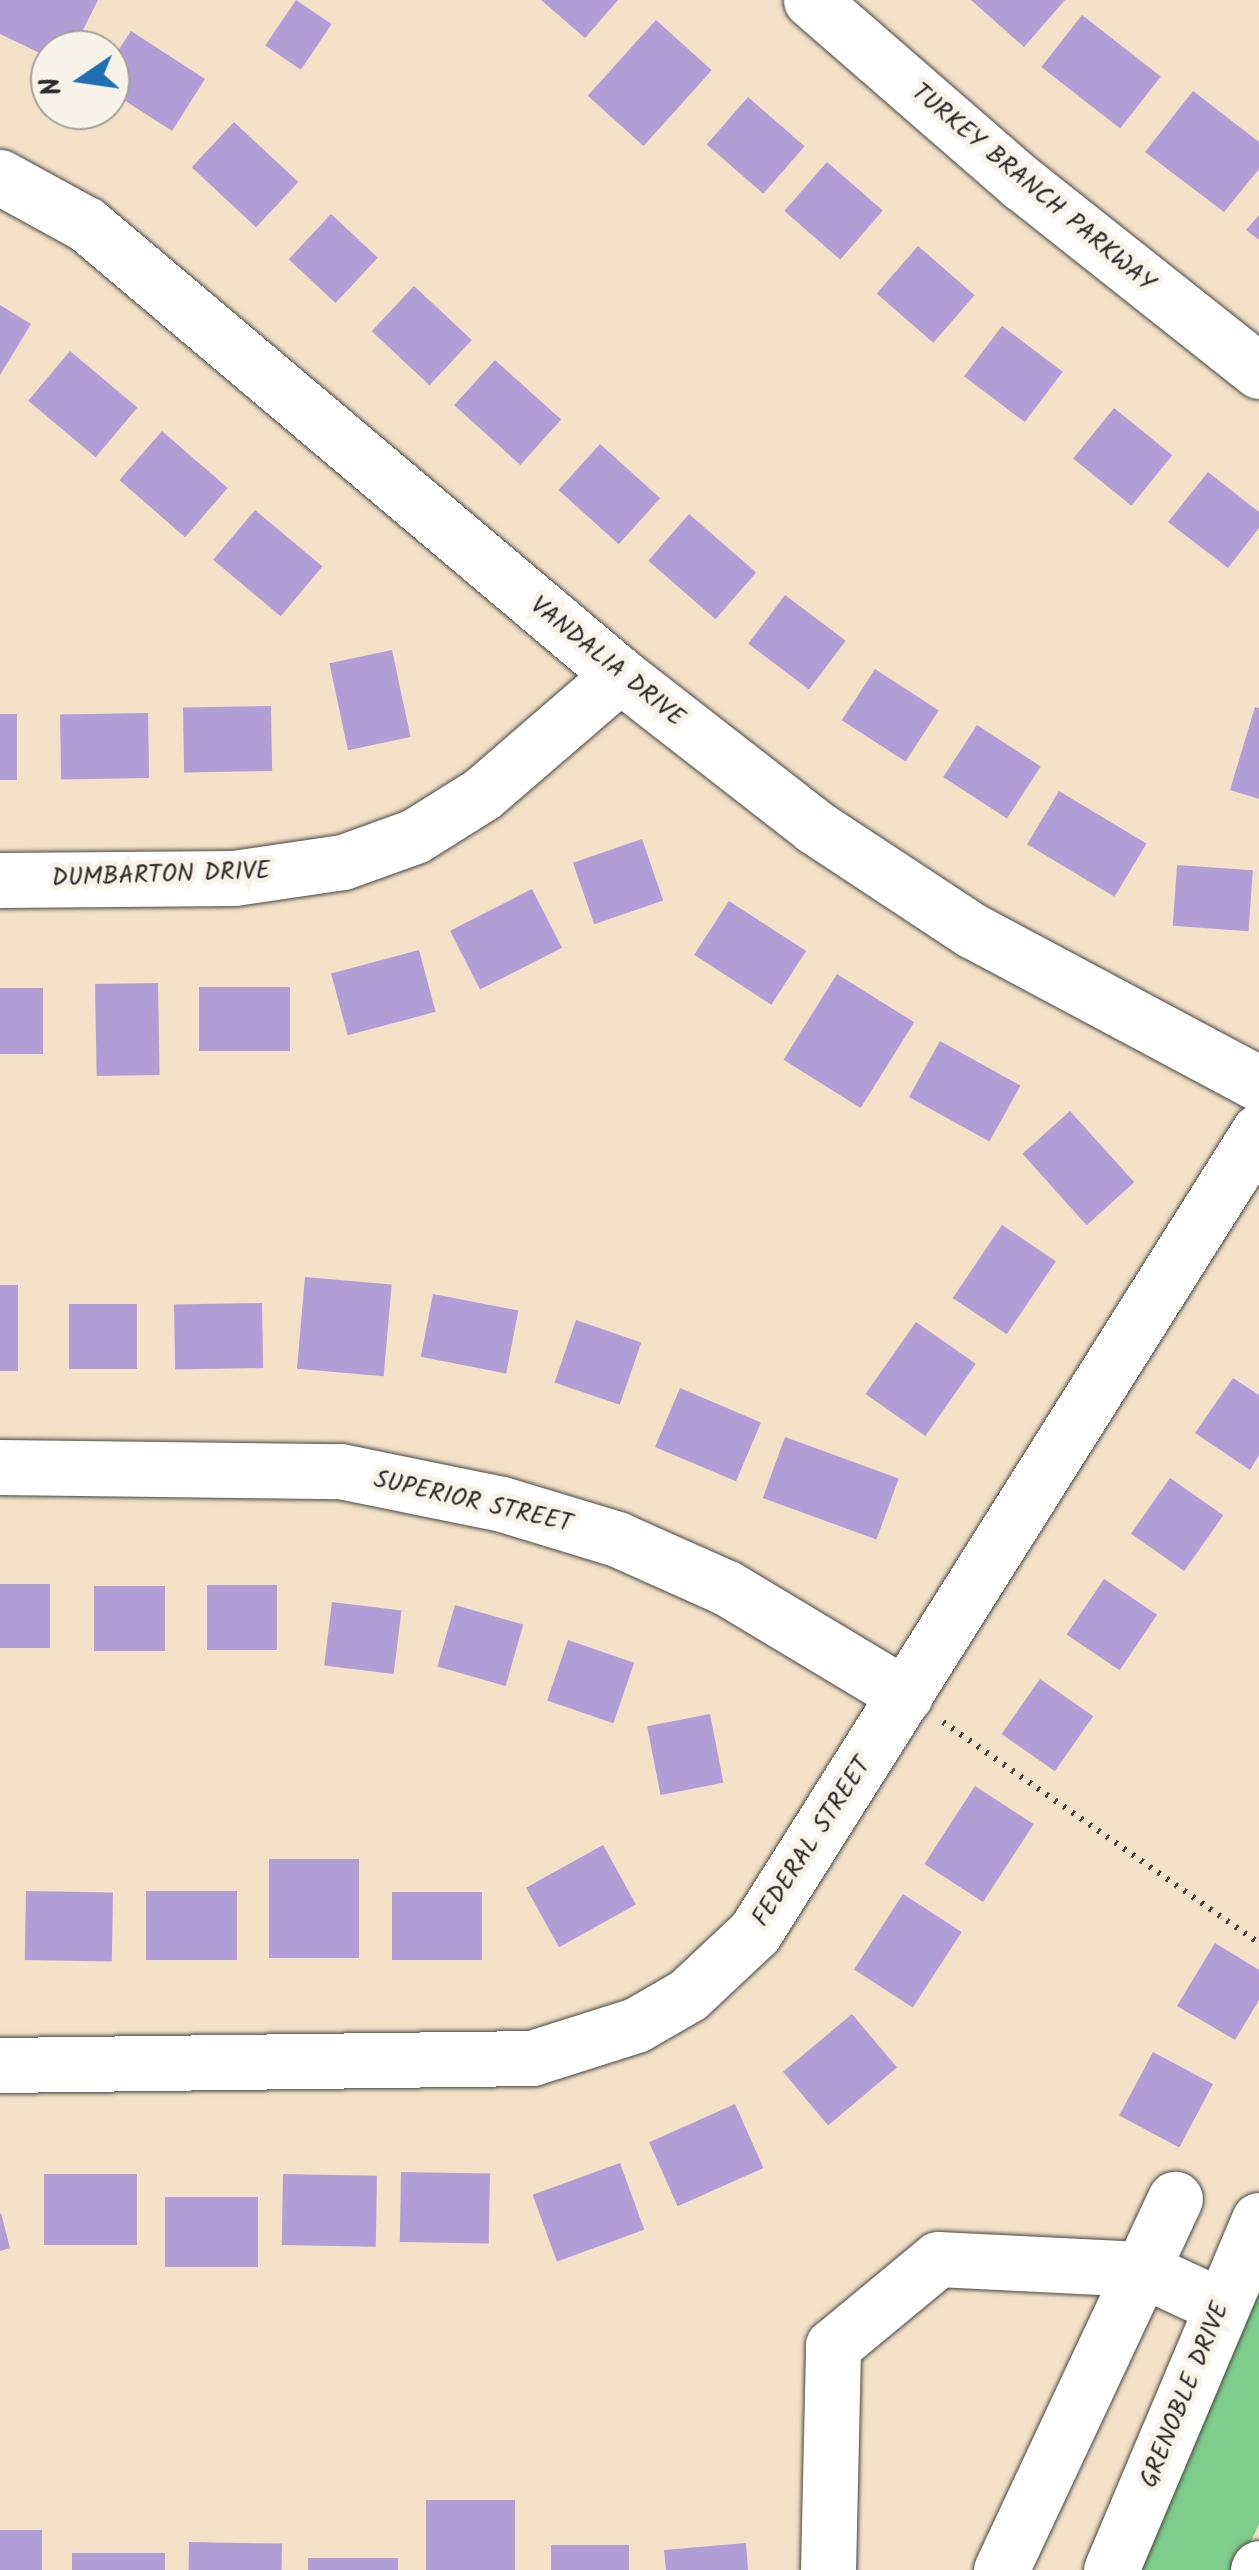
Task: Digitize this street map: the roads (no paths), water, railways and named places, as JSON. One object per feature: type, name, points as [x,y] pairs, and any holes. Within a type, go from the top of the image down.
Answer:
[{"type":"street","name":"TURKEY BRANCH PARKWAY","points":[[811,0],[1023,184],[1259,371]]},
{"type":"street","name":"VANDALIA DRIVE","points":[[0,176],[86,224],[620,675],[815,827],[973,930],[1259,1084]]},
{"type":"street","name":"DUMBARTON DRIVE","points":[[0,880],[234,878],[342,862],[416,836],[482,794],[620,675]]},
{"type":"street","name":"FEDERAL STREET","points":[[0,2065],[532,2058],[636,2024],[688,1995],[755,1932],[1259,1131]]},
{"type":"street","name":"SUPERIOR STREET","points":[[0,1468],[340,1471],[502,1504],[617,1539],[727,1588],[906,1696]]},
{"type":"street","points":[[1001,2570],[1175,2199]]},
{"type":"street","name":"GRENOBLE DRIVE","points":[[1111,2570],[1259,2220]]},
{"type":"street","points":[[828,2570],[833,2346],[938,2259],[1141,2269],[1221,2306]]}]
